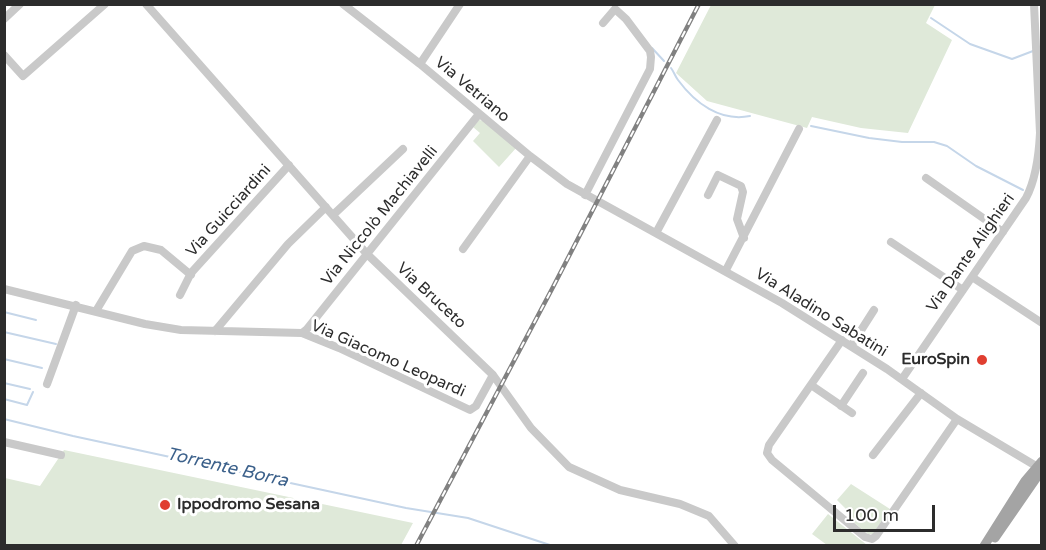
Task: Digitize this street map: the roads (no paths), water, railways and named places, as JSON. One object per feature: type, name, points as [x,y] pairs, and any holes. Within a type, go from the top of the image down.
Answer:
[{"type":"main road","points":[[984,546],[1040,466]]},
{"type":"main road","points":[[991,546],[1040,466]]},
{"type":"street","points":[[4,19],[20,4]]},
{"type":"street","points":[[4,55],[23,76],[105,4]]},
{"type":"street","name":"Via Bruceto","points":[[146,4],[367,254],[493,375],[531,428],[569,467],[620,490],[680,504],[709,516],[735,546]]},
{"type":"street","name":"Via Vetriano","points":[[343,4],[420,64],[530,156],[585,195]]},
{"type":"street","points":[[420,64],[460,4]]},
{"type":"street","name":"Via Dante Alighieri","points":[[902,379],[1029,193],[1037,159],[1040,117],[1034,4]]},
{"type":"street","points":[[585,195],[650,69],[650,51],[626,19],[615,9],[603,23]]},
{"type":"street","name":"Via Niccolò Machiavelli","points":[[302,333],[479,114]]},
{"type":"street","points":[[656,233],[717,120]]},
{"type":"street","points":[[726,270],[799,129]]},
{"type":"street","points":[[333,215],[403,149]]},
{"type":"street","points":[[463,249],[530,156]]},
{"type":"street","name":"Via Guicciardini","points":[[180,295],[191,275],[289,165]]},
{"type":"street","points":[[708,195],[717,175],[741,186],[743,192],[737,221],[744,238]]},
{"type":"street","points":[[926,178],[1003,232]]},
{"type":"street","name":"Via Aladino Sabatini","points":[[585,195],[726,270],[842,340],[902,379],[957,419],[1040,466]]},
{"type":"street","points":[[215,331],[288,244],[326,207]]},
{"type":"street","points":[[891,242],[963,290]]},
{"type":"street","name":"Via Guicciardini","points":[[96,311],[132,251],[144,246],[161,250],[191,275]]},
{"type":"street","points":[[972,277],[1041,323]]},
{"type":"street","name":"Via Giacomo Leopardi","points":[[4,289],[76,305],[145,324],[181,330],[296,335],[302,333],[470,410],[476,406],[493,375]]},
{"type":"street","points":[[47,384],[76,305]]},
{"type":"street","points":[[851,346],[874,310]]},
{"type":"street","points":[[842,340],[767,450],[768,456],[870,539],[876,536],[957,419]]},
{"type":"street","points":[[841,406],[863,373]]},
{"type":"street","points":[[811,385],[852,413]]},
{"type":"street","points":[[873,455],[921,393]]},
{"type":"street","points":[[4,442],[61,455]]},
{"type":"waterway","points":[[931,18],[970,44],[1012,59],[1033,51]]},
{"type":"waterway","points":[[652,48],[664,61]]},
{"type":"waterway","points":[[671,68],[677,79],[692,96],[709,109],[728,116],[750,116]]},
{"type":"waterway","points":[[811,126],[869,138],[902,142],[934,142],[947,146],[976,166],[1023,190]]},
{"type":"waterway","points":[[4,312],[36,320]]},
{"type":"waterway","points":[[4,332],[56,344]]},
{"type":"waterway","points":[[4,359],[42,368]]},
{"type":"waterway","points":[[4,383],[30,389]]},
{"type":"waterway","points":[[4,399],[27,405],[33,392]]},
{"type":"waterway","name":"Torrente Borra","points":[[4,419],[406,508],[468,518],[553,546]]},
{"type":"railway","points":[[416,546],[699,4]]},
{"type":"place","name":"EuroSpin","points":[[982,360]]},
{"type":"place","name":"Ippodromo Sesana","points":[[165,505]]}]
